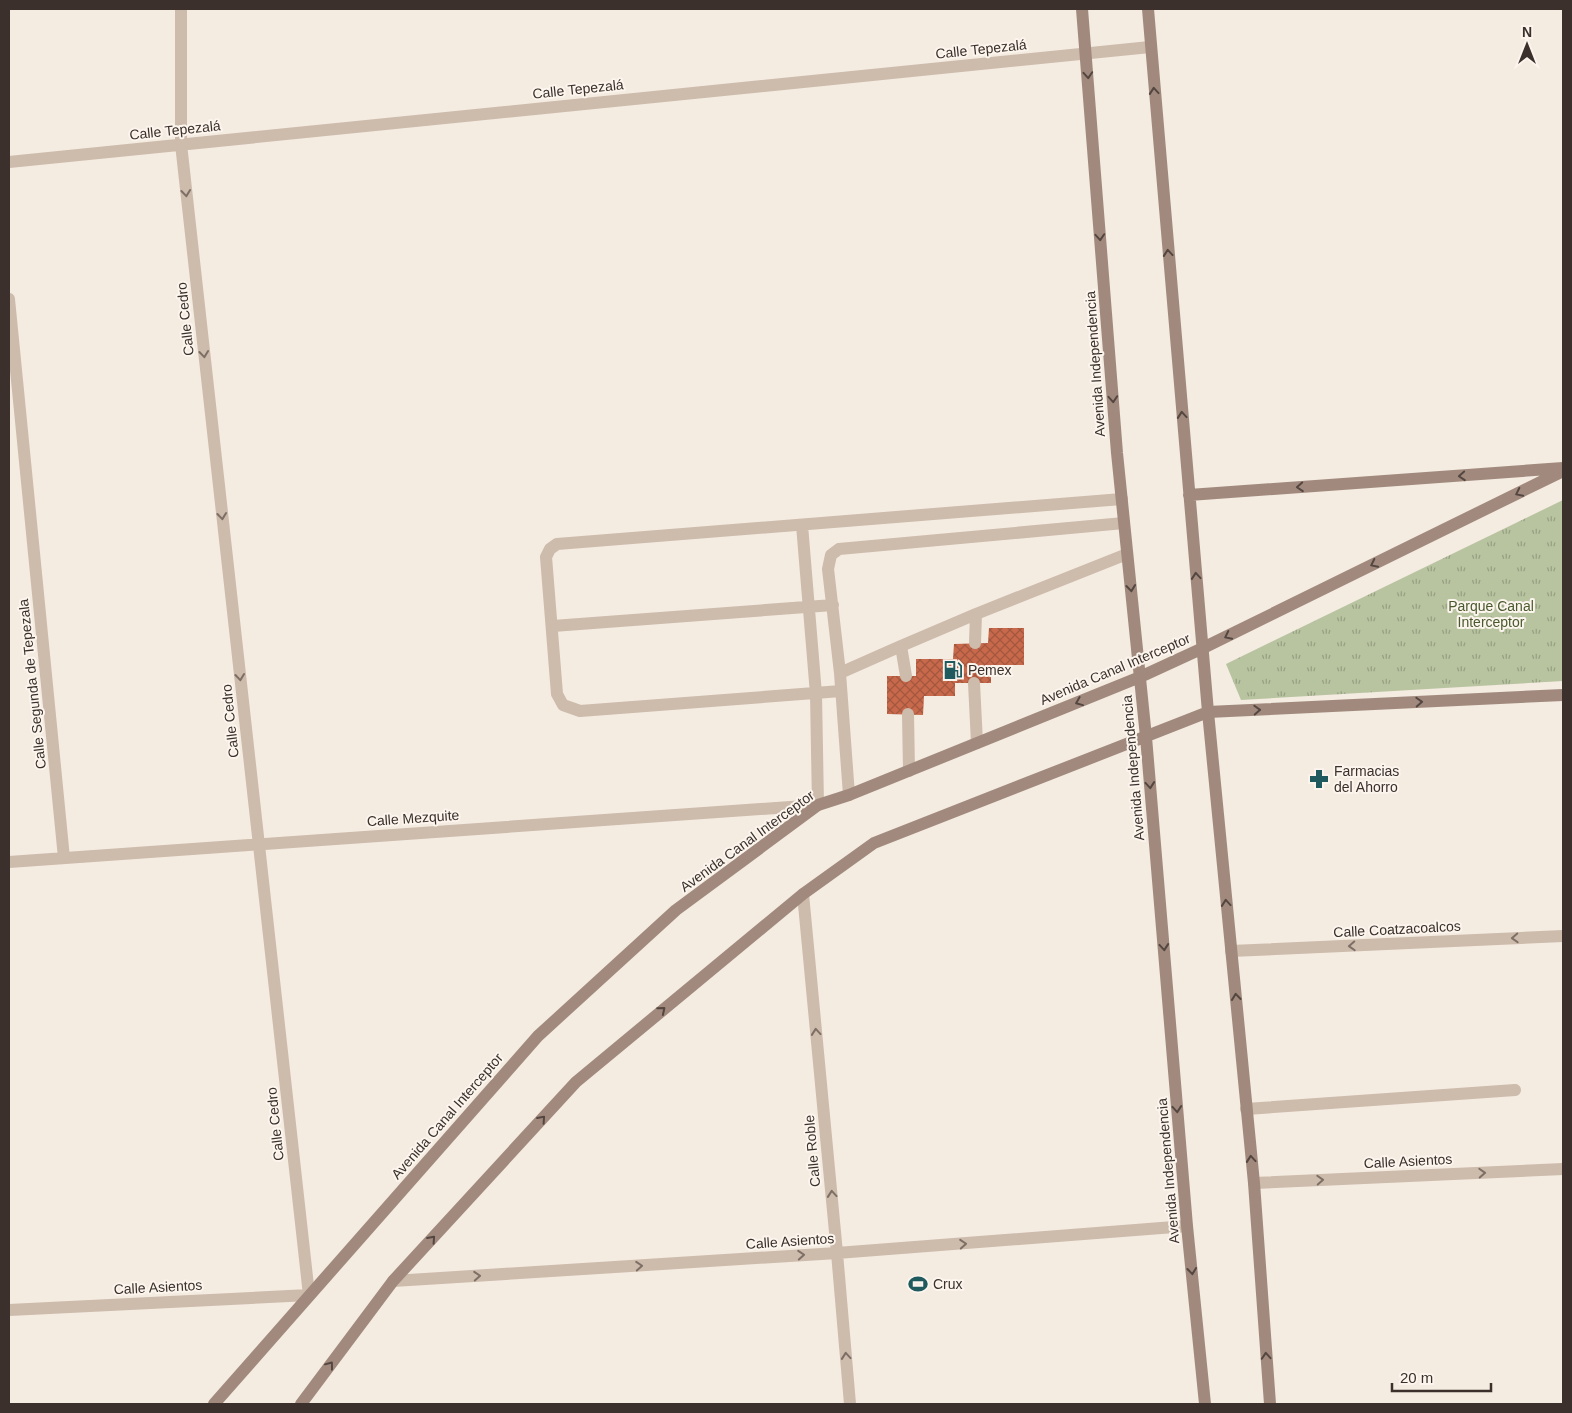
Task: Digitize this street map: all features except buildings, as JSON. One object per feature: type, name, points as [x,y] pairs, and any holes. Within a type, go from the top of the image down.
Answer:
[{"type":"main road","name":"Avenida Independencia","points":[[1082,9],[1124,523],[1146,737],[1187,1226],[1205,1404]]},
{"type":"main road","points":[[1148,9],[1208,712],[1254,1183],[1270,1404]]},
{"type":"main road","points":[[1189,495],[1563,470]]},
{"type":"main road","name":"Avenida Canal Interceptor","points":[[214,1404],[538,1036],[676,910],[818,805],[1140,677],[1203,648],[1563,470]]},
{"type":"main road","points":[[301,1404],[393,1281],[576,1082],[803,894],[874,843],[1208,712],[1563,695]]},
{"type":"street","name":"Calle Cedro","points":[[181,9],[181,144],[309,1295]]},
{"type":"street","name":"Calle Tepezalá","points":[[9,162],[1150,47]]},
{"type":"street","name":"Calle Segunda de Tepezala","points":[[9,299],[64,858]]},
{"type":"street","points":[[841,691],[580,711],[563,705],[557,694],[546,557],[550,548],[557,544],[1122,499]]},
{"type":"street","points":[[849,794],[840,673],[828,569],[831,554],[839,548],[1124,523]]},
{"type":"street","points":[[802,524],[816,694],[818,805]]},
{"type":"street","points":[[840,673],[976,614],[1127,554]]},
{"type":"street","points":[[553,626],[833,605]]},
{"type":"street","points":[[975,643],[976,614]]},
{"type":"street","points":[[901,646],[906,676]]},
{"type":"street","points":[[974,683],[977,743]]},
{"type":"street","points":[[908,714],[909,770]]},
{"type":"street","name":"Calle Mezquite","points":[[9,862],[818,805]]},
{"type":"street","name":"Calle Roble","points":[[803,894],[850,1404]]},
{"type":"street","name":"Calle Coatzacoalcos","points":[[1231,951],[1563,936]]},
{"type":"street","points":[[1246,1109],[1515,1090]]},
{"type":"street","name":"Calle Asientos","points":[[1254,1183],[1563,1169]]},
{"type":"street","name":"Calle Asientos","points":[[393,1281],[837,1253],[1187,1226]]},
{"type":"street","name":"Calle Asientos","points":[[9,1310],[309,1295]]},
{"type":"green space","name":"Parque Canal Interceptor","points":[[1563,500],[1563,681],[1241,700],[1226,664]]},
{"type":"place","name":"Pemex","points":[[953,670]]},
{"type":"place","name":"Farmacias del Ahorro","points":[[1319,779]]},
{"type":"place","name":"Crux","points":[[918,1284]]}]
